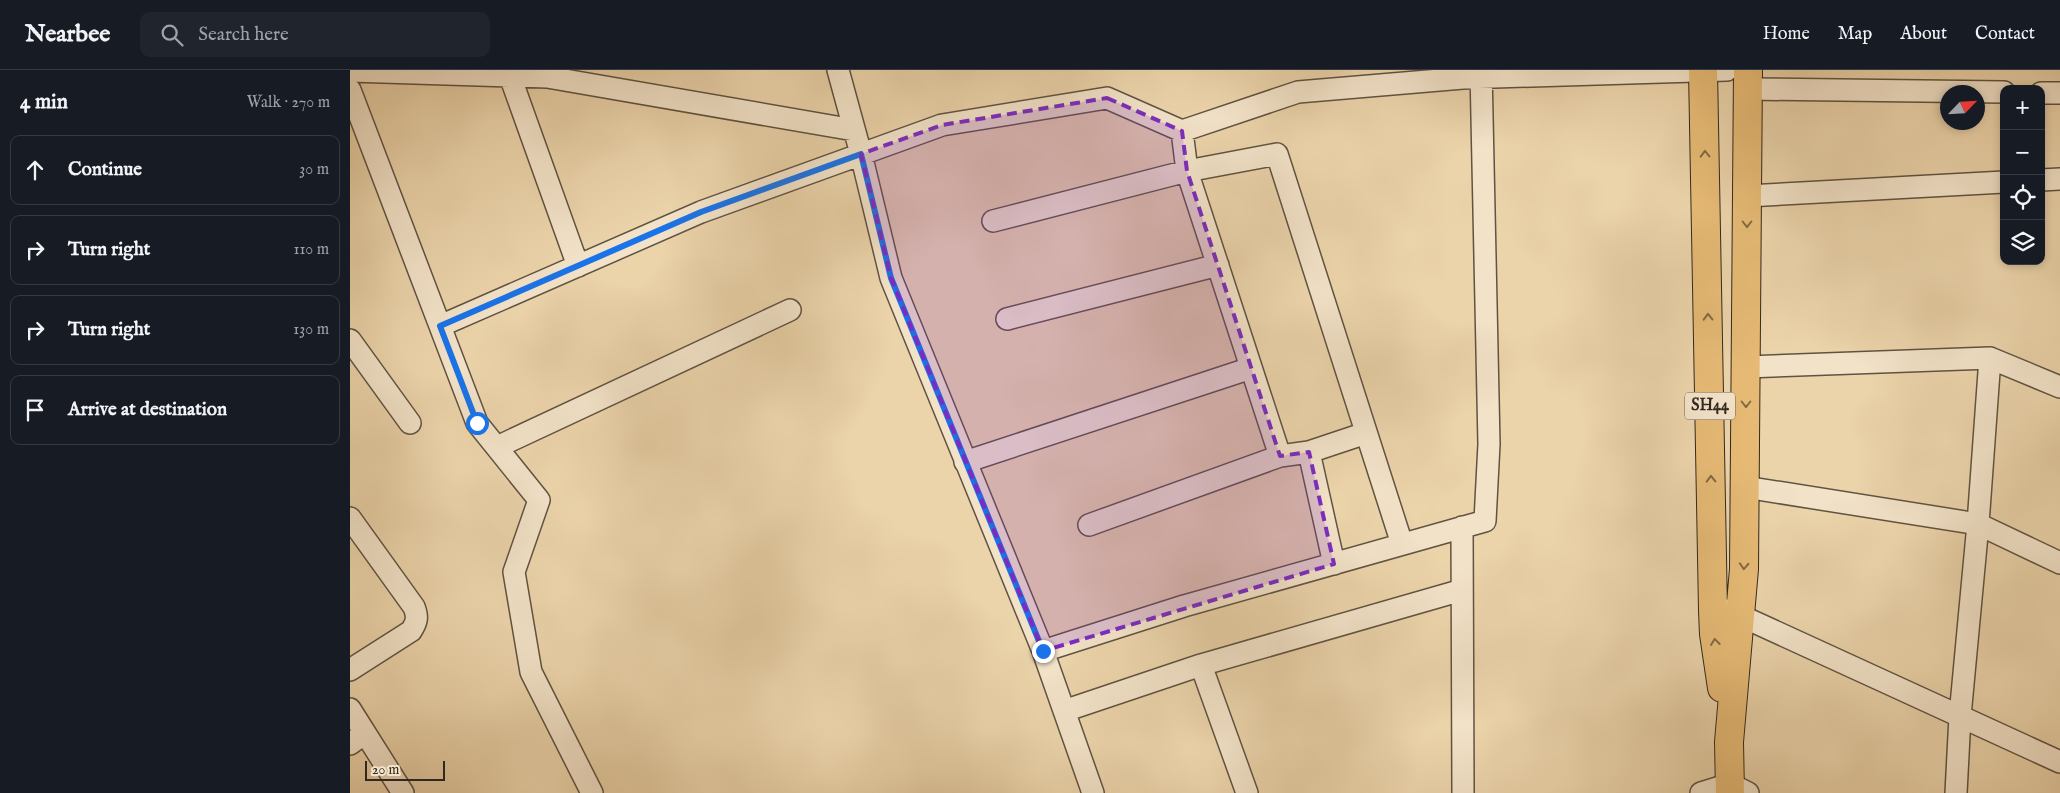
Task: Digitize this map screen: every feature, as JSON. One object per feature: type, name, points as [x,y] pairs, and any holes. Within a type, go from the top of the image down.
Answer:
[{"type":"main road","name":"SH44","points":[[1711,70],[1714,634],[1736,790]]},
{"type":"main road","name":"SH44","points":[[1729,742],[1744,569],[1748,79]]},
{"type":"street","points":[[838,70],[861,154],[891,278],[1043,651],[1092,793]]},
{"type":"street","points":[[440,326],[701,212],[942,125],[1107,98],[1182,131],[1298,92],[1481,74],[1711,70]]},
{"type":"street","points":[[350,71],[547,77],[854,130]]},
{"type":"street","points":[[1043,651],[1184,606],[1485,520],[1489,444],[1481,74]]},
{"type":"street","points":[[510,76],[578,266]]},
{"type":"street","points":[[1748,79],[2000,92]]},
{"type":"street","points":[[350,90],[477,423],[539,500],[514,572],[531,672],[592,793]]},
{"type":"street","points":[[2045,93],[2060,93]]},
{"type":"street","points":[[1182,131],[1187,171],[1280,456]]},
{"type":"street","points":[[992,221],[1187,171],[1277,154],[1402,544]]},
{"type":"street","points":[[2045,180],[2060,179]]},
{"type":"street","points":[[1747,196],[2000,182]]},
{"type":"street","points":[[1007,319],[1218,265]]},
{"type":"street","points":[[497,447],[790,310]]},
{"type":"street","points":[[350,340],[410,423]]},
{"type":"street","points":[[1956,793],[1960,716],[1978,524],[1990,358]]},
{"type":"street","points":[[1746,367],[1990,358],[2060,387]]},
{"type":"street","points":[[965,462],[1251,368]]},
{"type":"street","points":[[1089,525],[1280,456],[1309,452],[1366,433]]},
{"type":"street","points":[[1309,452],[1334,564]]},
{"type":"street","points":[[1745,487],[1978,524],[2060,564]]},
{"type":"street","points":[[350,518],[418,615],[417,623],[411,631],[350,670]]},
{"type":"street","points":[[1462,527],[1463,793]]},
{"type":"street","points":[[1064,712],[1201,665],[1462,590]]},
{"type":"street","points":[[1713,603],[2060,762]]},
{"type":"street","points":[[1201,665],[1246,793]]},
{"type":"street","points":[[350,709],[358,738],[403,793]]},
{"type":"street","points":[[1701,793],[1736,790]]},
{"type":"highlighted area","points":[[1107,98],[1182,131],[1187,171],[1280,456],[1309,452],[1334,564],[1043,651],[891,278],[861,154],[942,125]]},
{"type":"route","points":[[477,423],[440,326],[701,212],[861,154],[891,278],[1043,651]]}]
